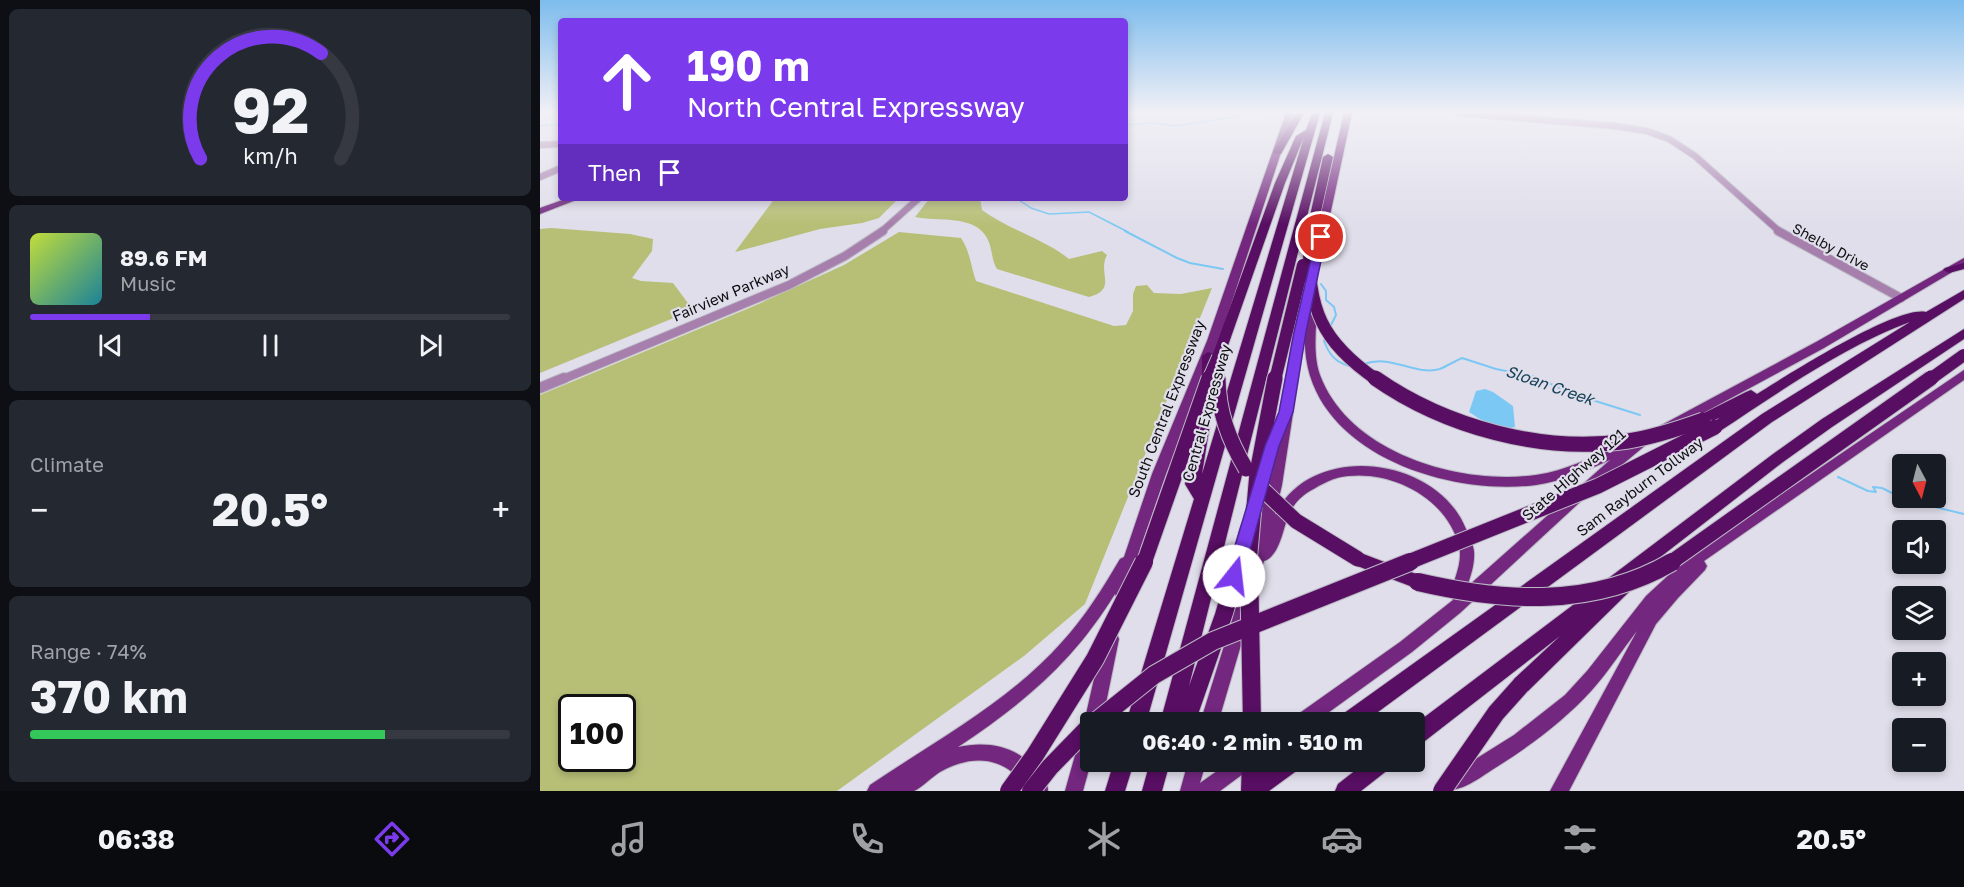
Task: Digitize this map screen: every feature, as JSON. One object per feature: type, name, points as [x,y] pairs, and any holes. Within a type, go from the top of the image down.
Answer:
[{"type":"highway","points":[[1009,791],[1035,755],[1090,668],[1142,568],[1211,371],[1213,356],[1295,150]]},
{"type":"highway","name":"Central Expressway","points":[[1139,712],[1305,150]]},
{"type":"highway","points":[[1173,712],[1319,150]]},
{"type":"highway","points":[[1252,712],[1250,576],[1253,503],[1268,408],[1330,150]]},
{"type":"highway","points":[[1309,243],[1310,293],[1321,323],[1339,346],[1362,368],[1385,385],[1427,408],[1453,419],[1506,434],[1562,442],[1637,440],[1709,423]]},
{"type":"highway","points":[[1949,270],[1964,264]]},
{"type":"highway","name":"Sam Rayburn Tollway","points":[[1362,712],[1767,418],[1964,294]]},
{"type":"highway","points":[[1108,712],[1154,675],[1213,641],[1598,486],[1709,423],[1903,319],[1936,311]]},
{"type":"highway","points":[[1425,728],[1624,574],[1817,430],[1964,333]]},
{"type":"highway","points":[[1213,356],[1218,405],[1231,443],[1258,485],[1296,521],[1358,559],[1397,575],[1447,590],[1507,599],[1574,596],[1605,590],[1639,579],[1670,563],[1964,355]]},
{"type":"highway","points":[[1202,498],[1193,484],[1213,356]]},
{"type":"highway","points":[[1189,712],[1224,614],[1272,446],[1286,412]]},
{"type":"highway","points":[[1440,791],[1496,713],[1521,685],[1570,640],[1664,546]]},
{"type":"highway","points":[[1031,791],[1050,767],[1080,737]]},
{"type":"highway","points":[[1115,791],[1121,772]]},
{"type":"highway","points":[[1153,789],[1157,772]]},
{"type":"highway","points":[[1153,789],[1162,772]]},
{"type":"highway","points":[[1248,772],[1251,791],[1278,772]]},
{"type":"highway","points":[[1345,791],[1369,772]]},
{"type":"main road","points":[[1212,712],[1257,566],[1275,485],[1286,412],[1312,277],[1340,150]]},
{"type":"main road","name":"South Central Expressway","points":[[1095,712],[1134,546],[1159,474],[1213,356],[1278,152]]},
{"type":"main road","points":[[540,211],[568,201]]},
{"type":"main road","name":"State Highway 121","points":[[1315,712],[1406,647],[1455,608],[1600,475],[1641,442],[1949,270]]},
{"type":"main road","points":[[1312,277],[1311,363],[1319,389],[1335,413],[1359,435],[1380,449],[1431,471],[1484,482],[1510,482],[1535,480],[1575,471],[1641,442]]},
{"type":"main road","points":[[1440,791],[1489,763],[1563,707],[1585,687],[1645,607],[1671,580],[1708,550],[1964,374]]},
{"type":"main road","points":[[1257,566],[1268,551],[1279,516],[1288,501],[1303,487],[1320,478],[1339,473],[1375,471],[1412,482],[1428,492],[1442,504],[1459,528],[1466,546],[1467,561],[1455,608]]},
{"type":"main road","points":[[1559,791],[1651,619],[1688,577],[1738,531]]},
{"type":"main road","points":[[876,791],[986,718],[1028,686],[1058,658],[1099,608],[1134,546]]},
{"type":"main road","points":[[900,791],[926,768],[946,759],[964,753],[987,752],[1009,758],[1022,765],[1032,775],[1041,791]]},
{"type":"main road","points":[[1074,791],[1080,770]]},
{"type":"main road","points":[[1189,791],[1194,772]]},
{"type":"main road","points":[[1205,791],[1233,772]]},
{"type":"street","name":"Shelby Drive","points":[[1686,150],[1789,240],[1901,298]]},
{"type":"street","points":[[540,177],[558,169]]},
{"type":"street","name":"Fairview Parkway","points":[[540,388],[801,279],[873,238],[900,218],[916,201]]},
{"type":"green space","points":[[773,201],[896,201],[879,218],[820,229],[735,252]]},
{"type":"green space","points":[[928,201],[980,201],[982,210],[992,217],[1048,245],[1069,259],[1102,251],[1107,255],[1104,268],[1105,285],[1098,294],[1089,297],[997,269],[987,238],[974,225],[955,220],[915,217]]},
{"type":"green space","points":[[540,229],[630,234],[653,239],[652,251],[632,278],[641,281],[673,283],[693,310],[540,373]]},
{"type":"green space","points":[[899,232],[961,238],[976,281],[1114,326],[1126,325],[1133,311],[1133,294],[1136,286],[1147,285],[1154,293],[1181,294],[1212,288],[1085,604],[1024,656],[837,791],[540,791],[540,395],[754,306],[844,265]]},
{"type":"water","points":[[1485,389],[1513,406],[1515,427],[1503,428],[1485,422],[1469,412],[1476,391]]},
{"type":"waterway","name":"Sloan Creek","points":[[1020,201],[1031,208],[1049,214],[1089,212],[1128,232]]},
{"type":"waterway","name":"Sloan Creek","points":[[1125,231],[1177,258],[1190,263],[1223,269]]},
{"type":"waterway","name":"Sloan Creek","points":[[1321,284],[1326,291],[1326,300],[1334,307],[1336,315],[1330,327]]},
{"type":"waterway","name":"Sloan Creek","points":[[1326,337],[1324,341],[1330,354],[1336,360],[1349,366]]},
{"type":"waterway","name":"Sloan Creek","points":[[1364,364],[1384,362],[1431,370],[1440,369],[1462,358],[1496,369],[1536,377],[1570,393],[1640,415]]},
{"type":"waterway","name":"Sloan Creek","points":[[1838,477],[1868,491],[1876,492],[1873,487],[1882,488],[1906,500],[1964,514]]},
{"type":"route","points":[[1234,576],[1272,446],[1286,412],[1300,332],[1321,237]]}]
